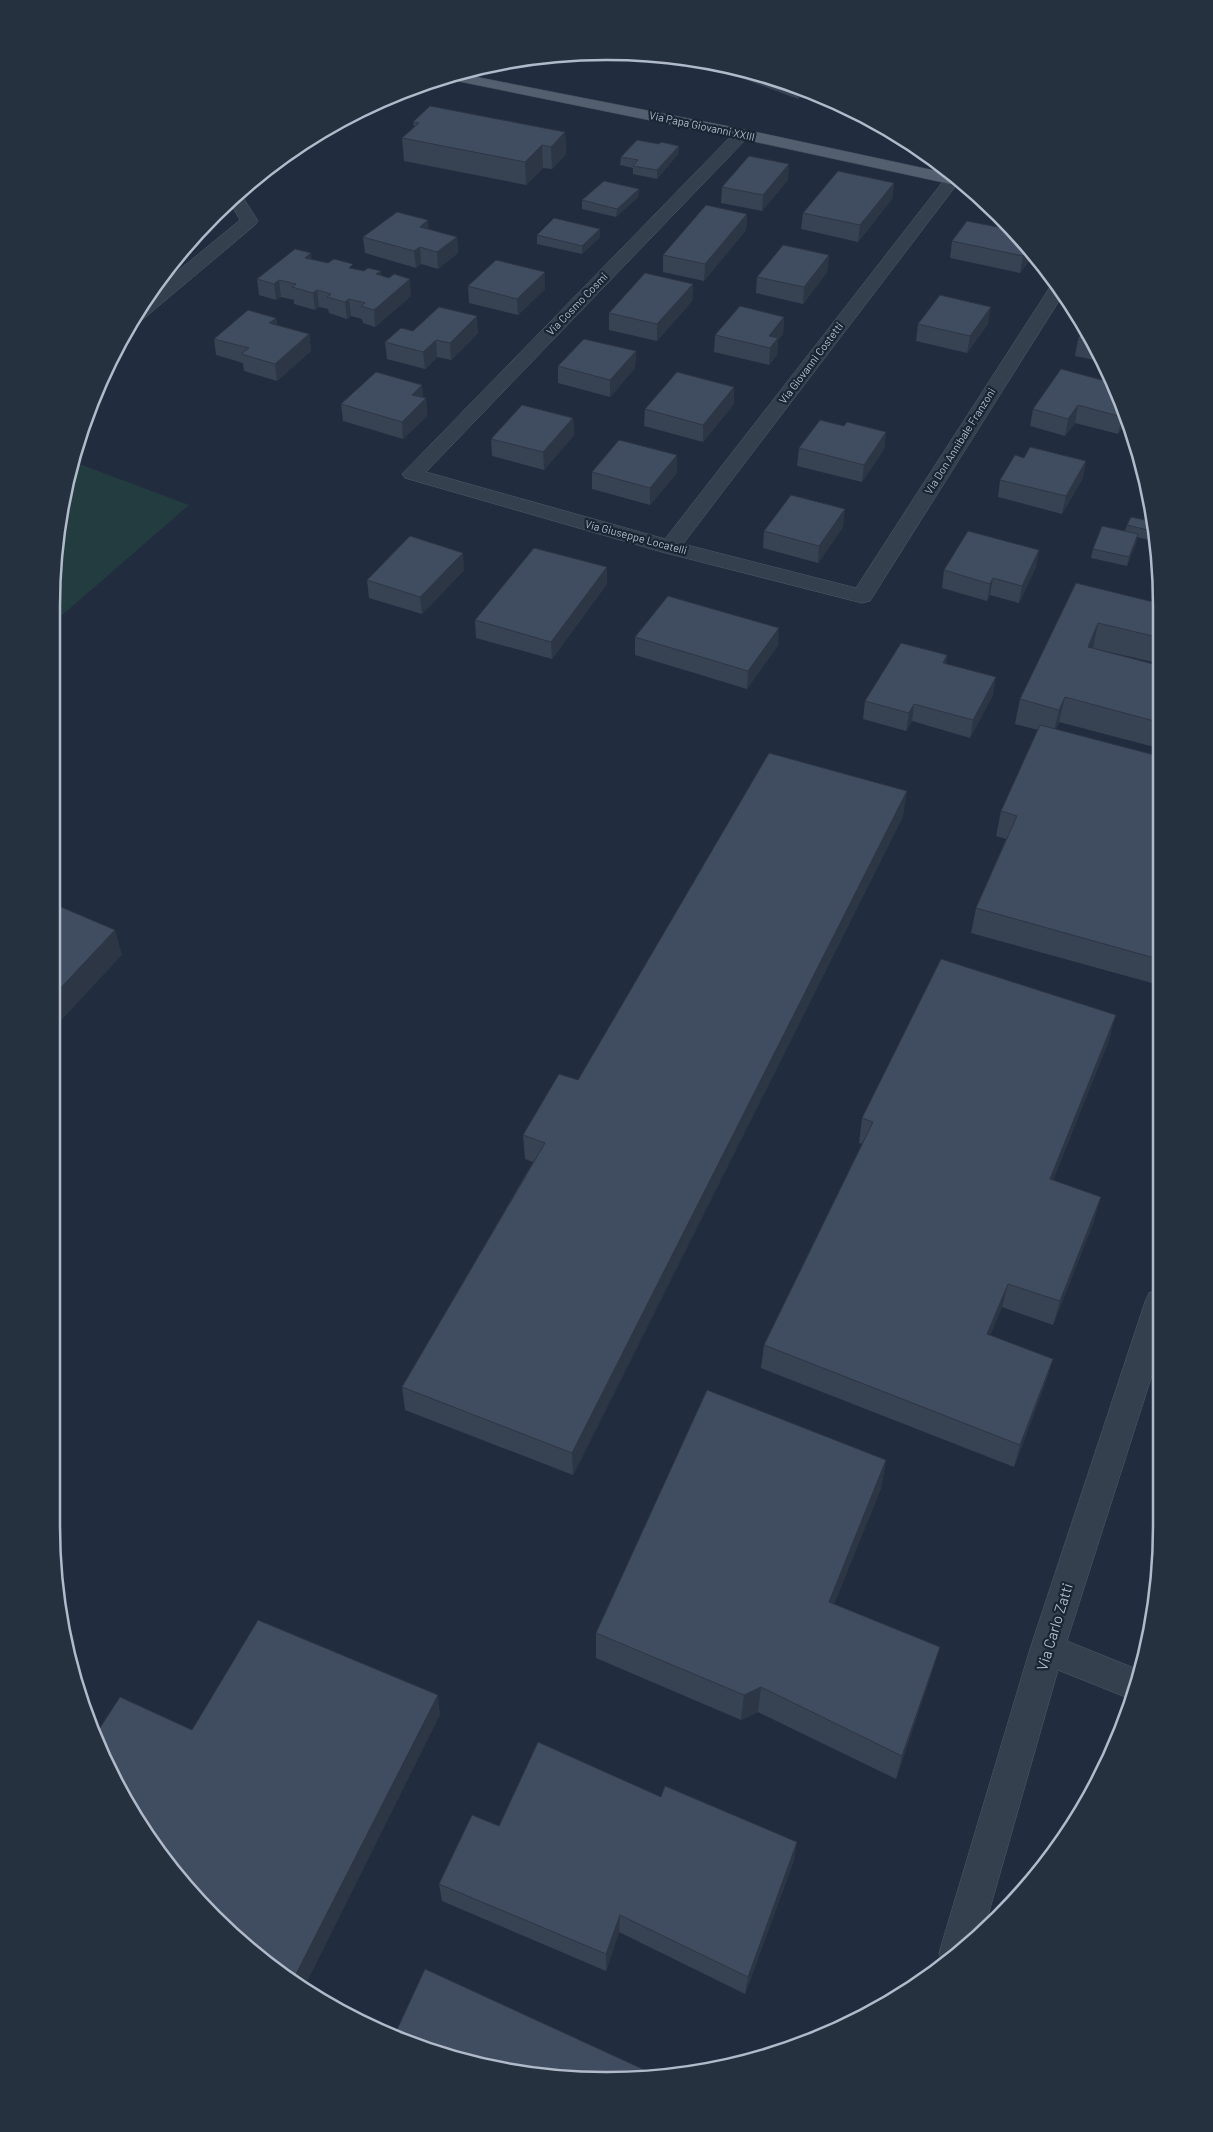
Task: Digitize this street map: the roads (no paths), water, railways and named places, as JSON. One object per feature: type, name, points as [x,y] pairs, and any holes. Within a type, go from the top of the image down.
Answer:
[{"type":"main road","name":"Via Papa Giovanni XXIII","points":[[465,79],[742,134],[944,177]]},
{"type":"street","name":"Via Cosmo Cosmi","points":[[412,474],[742,134]]},
{"type":"street","name":"Via Giovanni Costetti","points":[[670,547],[950,182]]},
{"type":"street","points":[[154,300],[249,221],[238,203]]},
{"type":"street","name":"Via Don Annibale Franzoni","points":[[862,596],[1055,294]]},
{"type":"street","name":"Via Giuseppe Locatelli","points":[[412,474],[670,547],[862,596]]},
{"type":"street","name":"Via Carlo Zatti","points":[[962,1940],[1047,1649],[1153,1323]]},
{"type":"street","points":[[1047,1649],[1130,1682]]}]
